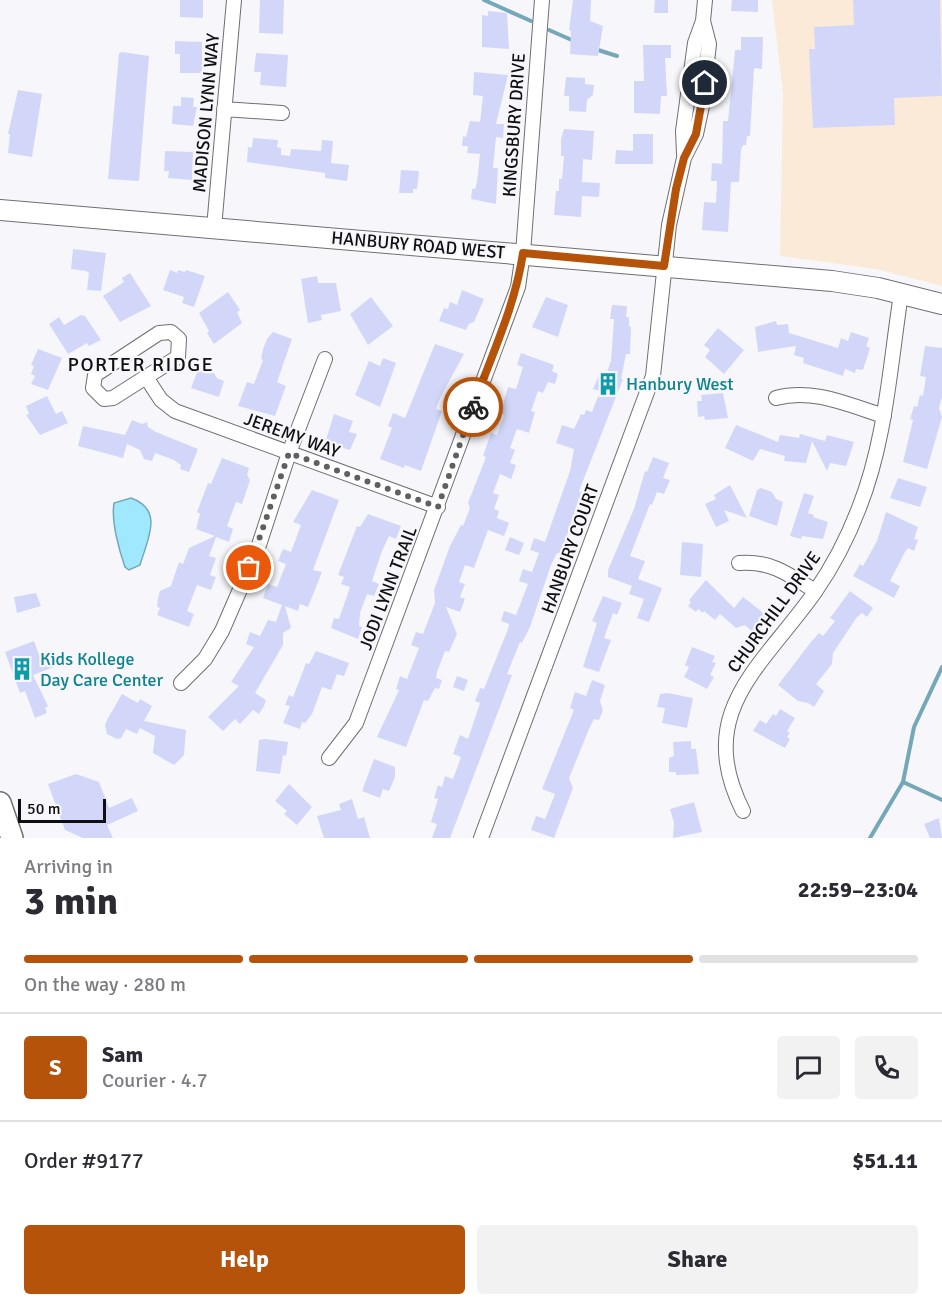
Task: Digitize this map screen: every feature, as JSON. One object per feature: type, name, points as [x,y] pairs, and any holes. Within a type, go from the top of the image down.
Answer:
[{"type":"main road","name":"HANBURY ROAD WEST","points":[[0,210],[832,281],[942,304]]},
{"type":"main road","points":[[0,803],[12,838]]},
{"type":"street","name":"MADISON LYNN WAY","points":[[214,228],[234,0]]},
{"type":"street","name":"KINGSBURY DRIVE","points":[[523,253],[542,0]]},
{"type":"street","name":"HANBURY COURT","points":[[481,838],[653,376],[669,225],[684,158],[696,134],[698,82],[695,43],[703,21],[705,0]]},
{"type":"street","points":[[224,109],[282,113]]},
{"type":"street","name":"JODI LYNN TRAIL","points":[[329,758],[356,723],[438,507],[494,347],[512,305],[523,253]]},
{"type":"street","name":"CHURCHILL DRIVE","points":[[743,812],[732,790],[726,766],[725,742],[729,718],[738,695],[752,674],[815,591],[840,550],[860,507],[875,462],[884,416],[901,294]]},
{"type":"street","points":[[171,332],[179,339],[178,357],[146,377],[112,398],[104,399],[93,388],[95,375],[159,333],[171,332]]},
{"type":"street","points":[[181,683],[205,659],[222,631],[258,548],[289,453],[325,360]]},
{"type":"street","name":"JEREMY WAY","points":[[146,377],[162,400],[175,411],[438,507]]},
{"type":"street","points":[[776,398],[804,393],[817,395],[884,416]]},
{"type":"street","points":[[739,563],[755,561],[771,565],[815,591]]},
{"type":"shaded area","points":[[772,0],[942,0],[942,286],[876,269],[780,256],[783,94]]},
{"type":"water","points":[[131,498],[141,503],[147,510],[151,526],[140,565],[129,570],[125,567],[118,544],[113,510],[114,503]]},
{"type":"building","points":[[180,0],[203,0],[203,18],[180,17]]},
{"type":"building","points":[[260,0],[284,0],[283,34],[259,33]]},
{"type":"building","points":[[573,0],[591,0],[590,21],[603,26],[598,56],[570,54],[571,31],[569,30]]},
{"type":"building","points":[[655,0],[668,0],[668,13],[654,13]]},
{"type":"building","points":[[732,0],[758,0],[758,12],[731,11]]},
{"type":"building","points":[[853,0],[940,0],[942,96],[894,98],[895,125],[813,128],[809,49],[815,49],[814,27],[854,25]]},
{"type":"building","points":[[488,11],[507,13],[509,49],[482,47],[482,15],[488,16]]},
{"type":"building","points":[[741,37],[763,37],[762,69],[754,68],[750,136],[747,136],[746,145],[743,145],[741,150],[739,182],[731,182],[728,232],[702,230],[704,202],[716,203],[717,181],[711,181],[712,163],[722,164],[723,121],[728,121],[735,50],[741,50]]},
{"type":"building","points":[[175,41],[202,42],[202,73],[180,73],[180,54],[175,54]]},
{"type":"building","points":[[643,45],[671,45],[671,58],[665,58],[667,96],[661,96],[660,114],[634,113],[634,81],[644,81]]},
{"type":"building","points":[[119,53],[149,56],[139,181],[108,179]]},
{"type":"building","points":[[256,53],[288,55],[286,87],[260,85],[261,72],[254,72]]},
{"type":"building","points":[[474,72],[508,75],[496,124],[504,124],[503,138],[496,137],[493,168],[498,168],[496,204],[471,199],[472,189],[475,189],[477,182],[480,154],[467,153],[468,146],[462,146],[463,136],[466,137],[470,121],[480,122],[483,96],[473,95]]},
{"type":"building","points":[[566,77],[585,78],[585,84],[594,85],[593,95],[587,100],[586,112],[569,111],[569,96],[564,96]]},
{"type":"building","points":[[18,90],[42,94],[32,157],[8,153],[10,134],[8,134]]},
{"type":"building","points":[[181,97],[194,98],[193,107],[197,107],[193,126],[172,124],[173,106],[181,106]]},
{"type":"building","points":[[564,129],[594,131],[592,160],[583,159],[582,182],[600,183],[599,197],[582,196],[581,217],[554,215],[556,191],[559,191],[559,179],[562,179],[564,156],[561,156],[561,139]]},
{"type":"building","points":[[633,134],[653,134],[653,164],[615,164],[616,150],[633,151]]},
{"type":"building","points":[[253,138],[278,140],[277,147],[281,148],[281,155],[290,156],[291,149],[321,151],[322,140],[333,141],[331,163],[349,165],[347,181],[325,178],[325,173],[247,162],[248,147],[252,148]]},
{"type":"building","points":[[165,151],[193,152],[192,180],[168,178],[169,171],[164,171]]},
{"type":"building","points":[[401,170],[419,171],[417,189],[413,189],[413,193],[399,193]]},
{"type":"building","points":[[73,249],[106,253],[101,291],[87,290],[89,273],[71,269]]},
{"type":"building","points":[[170,270],[177,273],[178,270],[185,272],[186,270],[205,276],[194,307],[182,303],[184,297],[163,290]]},
{"type":"building","points":[[130,273],[151,306],[120,322],[103,296],[124,282],[122,278]]},
{"type":"building","points":[[317,276],[318,283],[336,283],[341,311],[321,315],[322,320],[308,323],[301,279]]},
{"type":"building","points":[[462,290],[484,299],[474,322],[469,324],[466,330],[439,321],[444,308],[448,309],[450,302],[457,305]]},
{"type":"building","points":[[228,292],[240,310],[237,312],[242,323],[214,344],[199,313]]},
{"type":"building","points":[[371,297],[393,326],[368,345],[350,314]]},
{"type":"building","points":[[546,297],[568,305],[558,337],[532,327]]},
{"type":"building","points":[[612,305],[627,306],[626,317],[629,317],[631,327],[630,354],[626,354],[621,379],[623,379],[579,491],[581,492],[561,554],[557,553],[551,565],[530,627],[522,643],[520,642],[507,674],[512,675],[450,838],[432,838],[437,824],[431,822],[438,799],[434,798],[438,785],[442,787],[445,776],[453,779],[461,757],[453,754],[460,735],[468,739],[480,703],[475,701],[480,688],[484,689],[508,629],[509,624],[501,621],[504,611],[516,615],[528,584],[519,581],[523,569],[532,572],[539,553],[530,550],[534,538],[545,542],[570,471],[574,449],[556,443],[562,425],[574,429],[581,414],[584,415],[586,410],[592,412],[600,391],[593,389],[599,375],[605,377],[611,361],[614,319],[610,319]]},
{"type":"building","points":[[81,315],[85,316],[101,340],[89,346],[87,343],[68,354],[49,324],[59,317],[64,325]]},
{"type":"building","points":[[776,321],[777,325],[788,324],[789,333],[838,348],[841,338],[848,341],[851,332],[869,338],[866,346],[870,348],[863,370],[856,369],[855,373],[845,369],[843,376],[803,363],[804,358],[794,355],[796,346],[758,352],[755,327]]},
{"type":"building","points":[[718,328],[744,350],[724,374],[705,357],[710,350],[704,345]]},
{"type":"building","points":[[273,332],[292,339],[277,382],[286,386],[275,416],[238,406],[247,382],[254,384],[263,360],[261,359],[263,349]]},
{"type":"building","points":[[435,344],[464,354],[440,398],[436,409],[442,411],[421,471],[405,465],[404,468],[380,459],[392,428],[388,426],[393,413],[405,418]]},
{"type":"building","points":[[925,346],[942,348],[942,397],[939,408],[942,417],[927,469],[903,462],[913,420],[910,419],[914,406],[917,407],[920,395],[923,396],[926,377],[920,376]]},
{"type":"building","points":[[38,349],[62,358],[48,390],[31,384],[35,376],[31,374],[34,366],[31,365]]},
{"type":"building","points":[[521,353],[554,365],[552,371],[558,374],[555,384],[548,382],[543,393],[538,391],[531,411],[535,412],[529,433],[517,429],[510,448],[515,450],[510,463],[516,465],[513,474],[511,479],[500,474],[493,493],[499,495],[494,509],[499,511],[497,518],[509,523],[504,536],[488,530],[474,568],[465,565],[459,582],[465,584],[460,597],[465,599],[460,612],[446,607],[457,634],[449,652],[445,651],[437,672],[436,678],[442,680],[439,689],[435,688],[428,701],[424,700],[406,747],[377,737],[399,690],[396,689],[400,676],[407,679],[419,648],[411,645],[416,632],[423,634],[435,603],[434,590],[450,546],[461,525],[463,526],[470,508],[468,503],[486,457],[483,456],[491,433],[497,435],[504,416],[501,411],[508,387],[516,389],[523,367],[517,365]]},
{"type":"building","points":[[383,358],[396,363],[380,407],[355,395],[369,361],[380,366]]},
{"type":"building","points":[[198,370],[214,373],[217,378],[224,381],[219,397],[191,388]]},
{"type":"building","points":[[723,393],[728,418],[705,420],[704,416],[698,417],[697,401],[702,401],[701,395]]},
{"type":"building","points":[[47,396],[56,414],[62,411],[68,423],[40,435],[26,415],[29,414],[26,406]]},
{"type":"building","points":[[334,414],[353,421],[349,432],[357,434],[350,450],[325,443]]},
{"type":"building","points":[[132,420],[142,424],[147,422],[148,427],[156,432],[198,449],[189,472],[180,469],[181,465],[174,460],[155,453],[152,461],[144,459],[140,450],[127,444],[123,458],[78,446],[83,426],[125,435]]},
{"type":"building","points":[[736,425],[778,442],[780,435],[799,438],[800,434],[825,441],[827,435],[854,442],[846,466],[830,463],[827,471],[812,441],[806,463],[784,461],[785,456],[760,449],[753,461],[725,448]]},
{"type":"building","points":[[653,457],[669,463],[663,478],[670,480],[664,494],[657,492],[652,505],[650,504],[630,556],[645,561],[638,579],[662,588],[649,622],[637,618],[644,599],[629,594],[632,586],[608,577],[608,570],[634,509],[645,471],[647,472]]},
{"type":"building","points":[[222,458],[249,468],[247,475],[250,480],[242,504],[236,502],[227,526],[233,529],[229,542],[216,537],[209,556],[216,558],[210,575],[216,577],[211,590],[197,585],[187,611],[194,614],[189,627],[157,615],[160,608],[157,607],[158,598],[160,591],[171,586],[179,562],[183,564],[189,548],[215,536],[196,529],[200,514],[197,512],[208,483],[211,484]]},
{"type":"building","points":[[898,478],[927,487],[920,507],[890,498]]},
{"type":"building","points":[[730,485],[747,518],[724,510],[729,521],[716,527],[705,504],[716,499],[714,495]]},
{"type":"building","points":[[761,488],[772,492],[776,499],[783,502],[777,526],[749,516],[757,490]]},
{"type":"building","points":[[312,490],[339,500],[313,570],[322,572],[308,607],[300,604],[298,611],[285,606],[291,628],[283,633],[283,645],[255,693],[266,700],[264,706],[259,714],[253,710],[240,724],[235,719],[223,731],[208,717],[239,686],[231,682],[254,647],[246,644],[250,632],[260,636],[268,620],[276,622],[282,605],[263,598],[268,584],[277,587],[286,564],[278,561],[283,549],[291,552],[301,525],[293,522]]},
{"type":"building","points":[[804,493],[814,496],[808,513],[828,522],[823,539],[802,536],[801,539],[790,536]]},
{"type":"building","points":[[886,512],[918,527],[914,539],[918,540],[914,551],[908,548],[890,581],[900,586],[894,598],[853,576],[860,564],[863,566],[877,541]]},
{"type":"building","points":[[368,514],[401,526],[396,539],[389,536],[382,551],[372,581],[379,584],[374,596],[367,594],[360,613],[359,626],[362,627],[358,639],[331,628],[334,618],[339,619],[350,587],[341,584],[344,577],[338,575],[357,526],[360,527]]},
{"type":"building","points":[[510,537],[524,543],[519,555],[505,550]]},
{"type":"building","points":[[682,542],[703,544],[701,577],[680,575]]},
{"type":"building","points":[[706,580],[734,608],[743,597],[769,617],[755,634],[745,625],[736,628],[720,614],[715,620],[704,611],[703,613],[698,609],[696,612],[688,606],[691,602],[689,600]]},
{"type":"building","points":[[850,591],[873,608],[867,617],[862,613],[857,617],[833,653],[832,664],[816,684],[824,691],[814,707],[798,701],[778,685],[819,633],[823,636],[835,621],[830,618]]},
{"type":"building","points":[[36,593],[41,606],[17,613],[14,597]]},
{"type":"building","points":[[603,596],[622,603],[617,615],[613,613],[604,638],[611,640],[599,672],[583,667],[597,623],[592,621]]},
{"type":"building","points":[[34,641],[41,660],[50,656],[54,667],[33,675],[48,706],[45,708],[47,713],[35,718],[25,691],[20,693],[5,652]]},
{"type":"building","points":[[692,647],[715,656],[712,662],[716,663],[710,675],[714,677],[707,689],[684,677],[689,667],[685,665]]},
{"type":"building","points":[[316,651],[349,663],[344,676],[337,674],[331,690],[322,687],[312,714],[305,723],[302,722],[300,729],[283,723],[290,706],[285,705],[289,695],[293,697],[306,663],[309,664]]},
{"type":"building","points":[[457,676],[468,680],[464,691],[453,687]]},
{"type":"building","points":[[592,680],[605,685],[600,701],[603,710],[599,720],[594,719],[589,729],[569,778],[573,788],[554,838],[531,830],[536,816],[545,819],[555,794],[542,789],[574,710],[570,708],[575,692],[586,696]]},
{"type":"building","points":[[668,693],[693,698],[687,728],[662,723],[665,708],[657,707],[660,694]]},
{"type":"building","points":[[122,694],[138,703],[140,699],[152,706],[144,721],[186,730],[184,755],[174,765],[153,753],[155,736],[140,728],[137,734],[126,729],[121,738],[117,739],[107,734],[105,725]]},
{"type":"building","points":[[780,709],[795,718],[787,731],[790,733],[787,737],[790,739],[785,748],[753,731],[760,720],[766,724],[773,714],[776,716]]},
{"type":"building","points":[[259,740],[288,742],[280,774],[256,771]]},
{"type":"building","points":[[691,741],[691,749],[696,749],[699,774],[676,775],[676,772],[669,772],[669,758],[674,756],[673,742]]},
{"type":"building","points":[[374,759],[395,767],[395,777],[389,791],[383,789],[380,798],[362,791]]},
{"type":"building","points":[[76,774],[99,782],[109,808],[132,798],[138,811],[107,825],[113,838],[83,838],[65,830],[48,784]]},
{"type":"building","points":[[289,784],[312,807],[297,825],[284,814],[287,811],[275,801]]},
{"type":"building","points":[[352,799],[358,819],[364,817],[370,838],[324,838],[317,816],[341,810],[339,804]]},
{"type":"building","points":[[694,802],[702,832],[673,838],[674,823],[670,809]]},
{"type":"building","points":[[939,818],[942,838],[930,838],[924,824]]},
{"type":"waterway","points":[[484,0],[531,21]]},
{"type":"waterway","points":[[549,30],[574,41]]},
{"type":"waterway","points":[[595,49],[617,56]]},
{"type":"waterway","points":[[870,838],[903,782],[914,727],[942,667]]},
{"type":"waterway","points":[[903,782],[942,800]]},
{"type":"way so far","points":[[249,568],[258,548],[289,453],[438,507],[473,407]]},
{"type":"place","name":"Hanbury West","points":[[608,384]]},
{"type":"place","name":"Kids Kollege Day Care Center","points":[[22,669]]},
{"type":"district","name":"PORTER RIDGE","points":[[141,364]]},
{"type":"route","points":[[473,407],[494,347],[512,305],[518,286],[523,253],[664,266],[676,189],[684,158],[696,134],[705,83]]}]
